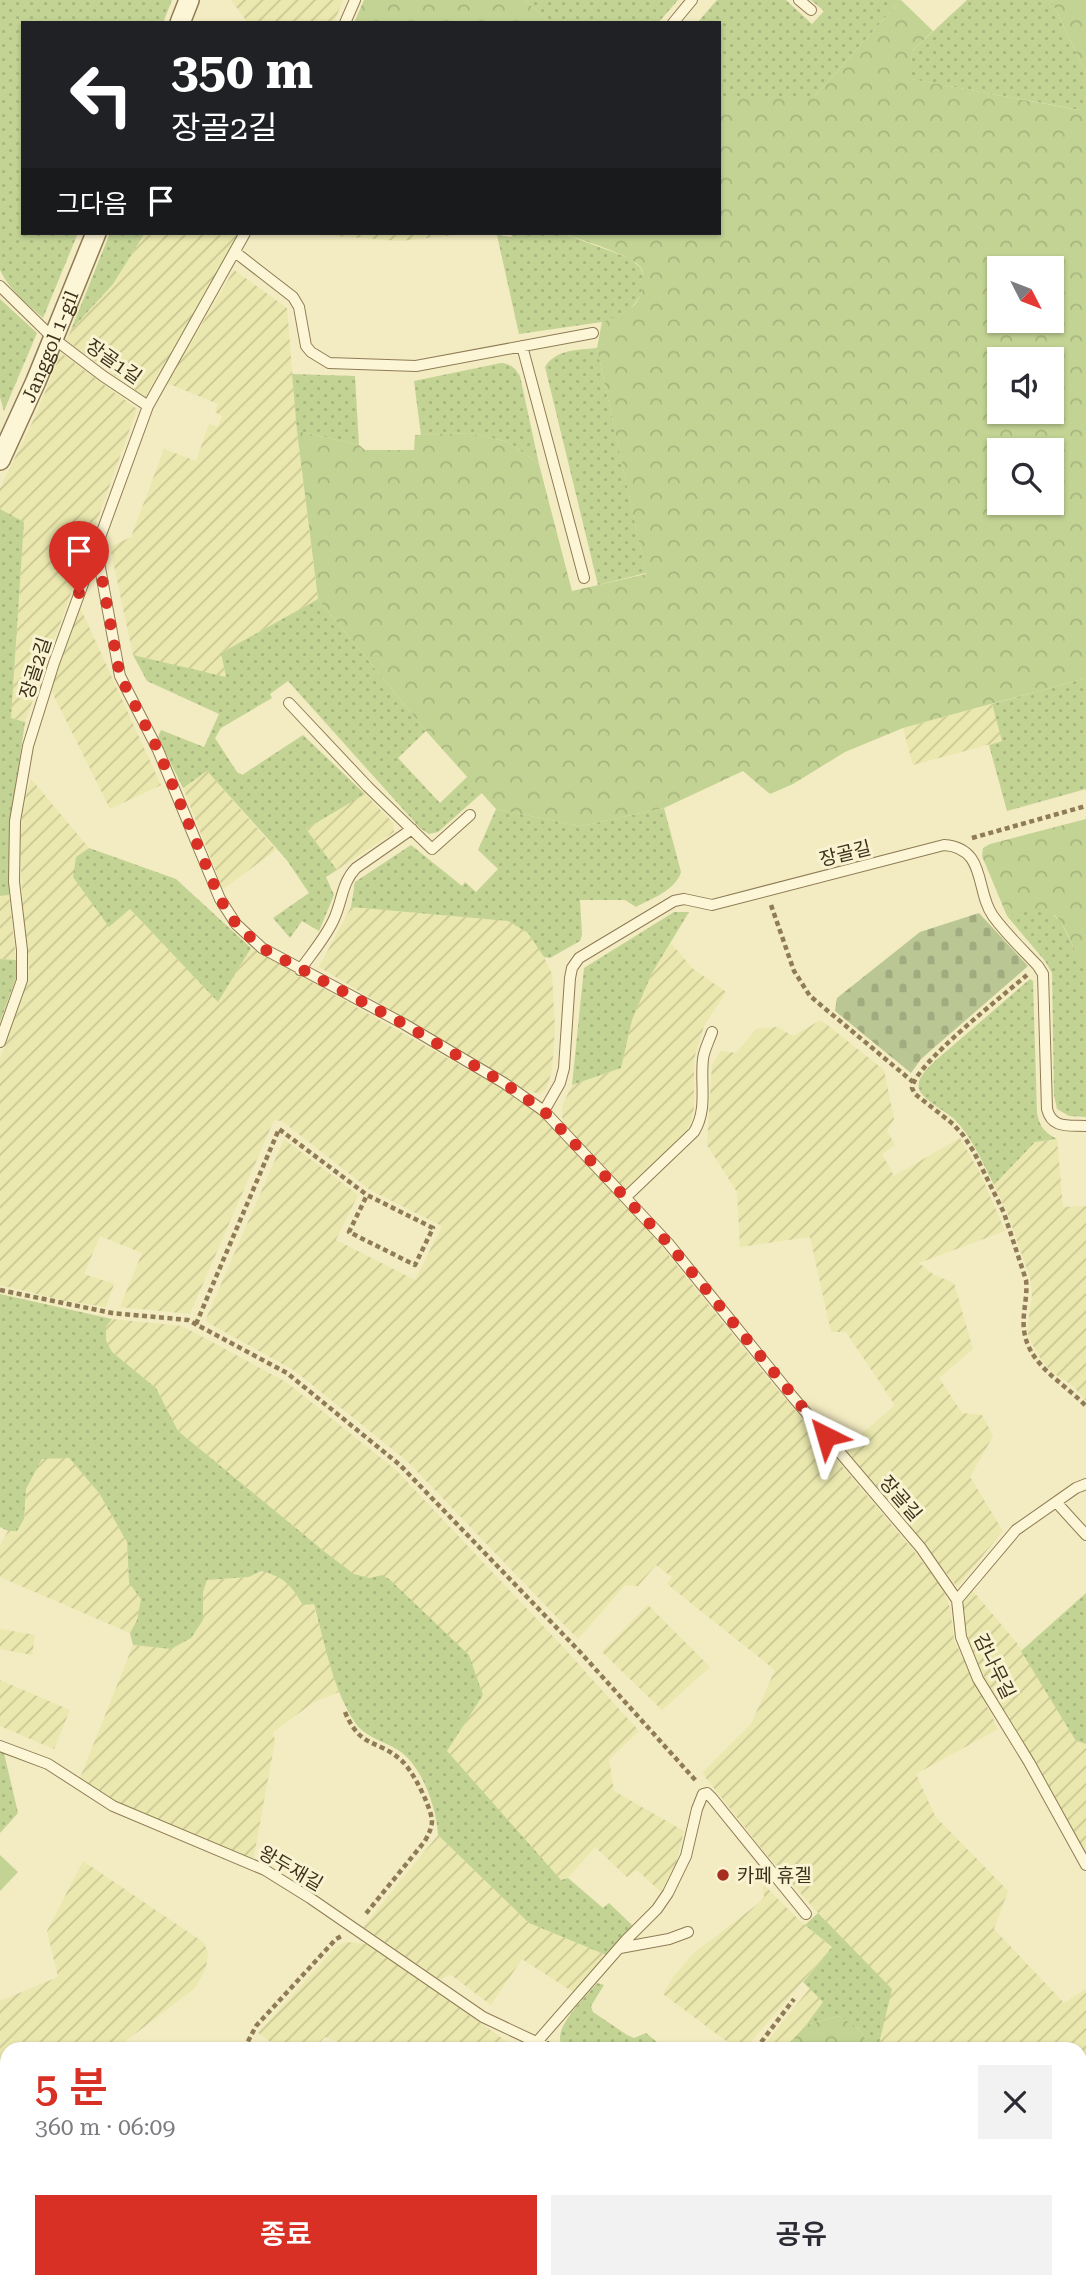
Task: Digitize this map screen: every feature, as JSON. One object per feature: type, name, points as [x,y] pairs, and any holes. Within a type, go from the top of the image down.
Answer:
[{"type":"street","points":[[181,21],[189,0]]},
{"type":"street","name":"Janggol 1-gil","points":[[0,460],[95,235]]},
{"type":"lane","points":[[346,21],[355,0]]},
{"type":"lane","points":[[675,21],[692,0]]},
{"type":"lane","points":[[799,0],[811,10]]},
{"type":"lane","name":"장골2길","points":[[0,1042],[22,980],[22,950],[14,882],[15,821],[29,746],[54,663],[148,406],[244,235]]},
{"type":"lane","points":[[235,251],[293,297],[299,307],[306,346],[329,363],[416,366],[593,333]]},
{"type":"lane","name":"장골1길","points":[[0,286],[53,338],[148,406]]},
{"type":"lane","points":[[522,346],[584,578]]},
{"type":"lane","name":"장골길","points":[[96,546],[120,676],[158,750],[220,899],[236,924],[262,948],[404,1024],[504,1083],[544,1111],[668,1243],[792,1396],[921,1548],[957,1600]]},
{"type":"lane","points":[[289,703],[368,787],[432,849],[470,815]]},
{"type":"lane","points":[[300,970],[331,925],[348,876],[412,829]]},
{"type":"lane","points":[[944,845],[956,846],[968,853],[975,863],[993,916],[1038,966],[1042,974],[1049,1118],[1056,1124],[1086,1126]]},
{"type":"lane","name":"장골길","points":[[544,1111],[561,1083],[570,978],[572,968],[579,958],[674,901],[712,905],[944,845]]},
{"type":"lane","points":[[626,1198],[694,1132],[701,1121],[703,1057],[712,1032]]},
{"type":"lane","points":[[957,1600],[1016,1530],[1086,1484]]},
{"type":"lane","points":[[1056,1502],[1086,1535]]},
{"type":"lane","name":"감나무길","points":[[957,1600],[961,1637],[978,1679],[1029,1762],[1086,1865]]},
{"type":"lane","name":"왕두재길","points":[[0,1746],[48,1764],[113,1806],[265,1870],[483,2017],[535,2042]]},
{"type":"lane","points":[[538,2042],[657,1909],[668,1893],[686,1856],[699,1799],[703,1794],[707,1793],[806,1914]]},
{"type":"lane","points":[[620,1948],[669,1939],[688,1932]]},
{"type":"path","points":[[944,845],[1086,806]]},
{"type":"path","points":[[766,891],[794,971],[810,996],[913,1082],[915,1094],[940,1111],[963,1135],[1004,1213],[1026,1280],[1023,1328],[1032,1354],[1041,1367],[1086,1406]]},
{"type":"path","points":[[913,1082],[933,1057],[1038,966]]},
{"type":"path","points":[[196,1324],[279,1129],[367,1195],[433,1228],[415,1265],[349,1232],[367,1195]]},
{"type":"path","points":[[0,1290],[111,1313],[188,1320],[287,1373],[400,1465],[581,1653],[707,1793]]},
{"type":"path","points":[[248,2042],[256,2026],[336,1939],[354,1928],[431,1830],[432,1817],[411,1771],[401,1760],[355,1732],[345,1712]]},
{"type":"path","points":[[761,2042],[794,1999]]},
{"type":"shaded area","points":[[231,0],[343,0],[335,21],[247,21]]},
{"type":"shaded area","points":[[144,235],[239,235],[145,397],[66,340],[71,330],[113,284]]},
{"type":"shaded area","points":[[322,235],[455,235],[401,241]]},
{"type":"shaded area","points":[[234,270],[287,308],[297,431],[318,599],[221,653],[226,678],[133,655],[110,547],[131,537],[164,449],[196,461],[209,424],[218,427],[222,416],[215,412],[218,404],[167,383]]},
{"type":"shaded area","points":[[61,353],[137,409],[25,722],[11,718],[24,522],[0,509],[0,488],[34,419]]},
{"type":"shaded area","points":[[79,605],[161,785],[110,809],[51,690]]},
{"type":"shaded area","points":[[992,704],[1002,741],[913,765],[903,728]]},
{"type":"shaded area","points":[[207,771],[276,850],[223,889],[183,788]]},
{"type":"shaded area","points":[[31,779],[89,848],[76,857],[109,926],[130,909],[218,1002],[251,948],[506,1091],[540,1113],[636,1215],[942,1587],[950,1608],[954,1640],[998,1729],[916,1774],[935,1816],[1008,1891],[994,1929],[1064,2003],[1086,1989],[1086,2042],[879,2042],[891,1989],[766,1854],[702,1773],[751,1724],[775,1670],[667,1584],[672,1577],[656,1565],[638,1586],[625,1585],[578,1639],[407,1461],[295,1371],[205,1321],[284,1139],[358,1195],[336,1240],[415,1280],[442,1226],[370,1190],[282,1121],[274,1120],[190,1314],[120,1307],[142,1253],[100,1236],[84,1274],[114,1284],[106,1307],[66,1301],[0,1285],[0,1059],[26,986],[29,969],[23,921],[20,842],[23,804]]},
{"type":"shaded area","points":[[365,794],[393,823],[394,832],[337,870],[306,829]]},
{"type":"shaded area","points":[[9,895],[16,960],[0,959],[0,896]]},
{"type":"shaded area","points":[[351,907],[508,921],[528,933],[541,951],[552,974],[555,1027],[552,1071],[546,1089],[540,1094],[524,1090],[319,967]]},
{"type":"shaded area","points":[[671,943],[692,968],[726,992],[704,1026],[694,1059],[694,1108],[685,1134],[624,1190],[564,1124],[563,1104],[572,1085],[621,1068],[632,1020],[652,973]]},
{"type":"shaded area","points":[[821,1020],[884,1070],[894,1119],[887,1131],[895,1145],[882,1154],[894,1176],[960,1138],[980,1173],[1005,1231],[919,1263],[934,1275],[954,1283],[973,1349],[939,1378],[962,1413],[982,1415],[993,1436],[970,1477],[1003,1531],[957,1587],[925,1545],[843,1450],[895,1405],[846,1332],[831,1332],[810,1237],[740,1247],[737,1192],[707,1145],[712,1064],[721,1051],[736,1053],[757,1029],[777,1027],[793,1036]]},
{"type":"shaded area","points":[[1057,1139],[1063,1207],[1086,1206],[1086,1401],[1073,1386],[1052,1372],[1032,1344],[1027,1331],[1032,1294],[1030,1278],[1007,1212],[994,1185],[1035,1142]]},
{"type":"shaded area","points":[[112,1319],[182,1326],[286,1382],[397,1471],[639,1731],[609,1759],[614,1791],[684,1831],[676,1863],[661,1892],[637,1870],[627,1877],[595,1847],[568,1878],[561,1880],[446,1751],[483,1695],[382,1575],[371,1578],[354,1574],[178,1431],[156,1388],[112,1352],[106,1340],[106,1327]]},
{"type":"shaded area","points":[[68,1457],[99,1493],[127,1542],[129,1583],[141,1599],[137,1620],[130,1633],[0,1577],[0,1545],[8,1531],[17,1531],[24,1519],[26,1490],[42,1459]]},
{"type":"shaded area","points":[[261,1571],[279,1576],[292,1587],[303,1604],[313,1604],[339,1692],[314,1702],[273,1732],[275,1741],[253,1861],[115,1802],[80,1778],[133,1645],[171,1649],[203,1620],[203,1592],[207,1580],[249,1577]]},
{"type":"shaded area","points":[[972,1590],[1017,1643],[1076,1741],[1086,1744],[1086,1855],[972,1655],[962,1611],[964,1600]]},
{"type":"shaded area","points":[[648,1605],[710,1667],[662,1710],[602,1652]]},
{"type":"shaded area","points":[[0,1629],[35,1635],[32,1655],[0,1649]]},
{"type":"shaded area","points":[[0,1680],[70,1710],[54,1749],[0,1726]]},
{"type":"shaded area","points":[[438,1835],[529,1923],[606,1955],[573,1992],[522,1959],[491,2005],[450,1974],[440,1980],[363,1927]]},
{"type":"shaded area","points":[[83,1861],[203,1942],[208,1952],[206,1968],[195,1988],[124,2042],[0,2042],[0,2001],[58,1977],[47,1931]]},
{"type":"shaded area","points":[[763,1884],[799,1920],[832,1947],[751,2042],[728,2042],[663,1994],[694,1953],[764,1897]]},
{"type":"shaded area","points":[[346,1942],[366,1944],[507,2042],[339,2042],[325,2037],[320,2042],[270,2042],[258,2033],[337,1946]]},
{"type":"shaded area","points":[[810,1988],[824,2002],[790,2042],[767,2042]]},
{"type":"green space","points":[[0,0],[172,0],[164,21],[21,21],[21,235],[77,235],[43,318],[14,290],[0,270]]},
{"type":"green space","points":[[364,0],[525,0],[548,21],[355,21]]},
{"type":"green space","points":[[525,0],[678,0],[660,21],[548,21]]},
{"type":"green space","points":[[717,0],[786,0],[812,24],[824,11],[811,0],[901,0],[815,96],[721,96],[721,21],[699,21]]},
{"type":"green space","points":[[901,0],[933,31],[912,51],[911,79],[1079,110],[1086,98],[1086,678],[903,728],[845,752],[793,784],[770,794],[743,771],[664,808],[581,826],[496,809],[426,731],[318,599],[297,431],[359,445],[365,450],[414,450],[415,435],[469,433],[508,442],[539,464],[572,591],[646,574],[597,348],[602,322],[632,307],[640,296],[643,274],[641,268],[628,258],[568,235],[721,235],[721,96],[815,96]]},
{"type":"green space","points":[[967,0],[1051,0],[1086,73],[1086,98],[1080,110],[910,79],[912,51]]},
{"type":"green space","points":[[1051,0],[1086,0],[1086,73]]},
{"type":"green space","points":[[109,235],[144,235],[113,284],[71,330]]},
{"type":"green space","points":[[497,235],[567,235],[629,258],[640,267],[645,279],[640,296],[628,313],[602,322],[519,334]]},
{"type":"green space","points":[[0,299],[37,333],[4,411],[0,397]]},
{"type":"green space","points":[[597,348],[646,573],[598,585],[545,367],[561,354]]},
{"type":"green space","points":[[501,363],[512,367],[520,376],[539,464],[508,442],[469,433],[421,435],[414,381]]},
{"type":"green space","points":[[292,374],[355,376],[359,445],[297,431]]},
{"type":"green space","points":[[0,509],[24,522],[11,718],[25,722],[10,826],[9,895],[0,896]]},
{"type":"green space","points":[[318,599],[426,731],[398,758],[440,803],[468,776],[483,792],[438,832],[429,834],[420,828],[288,681],[270,694],[272,698],[221,728],[215,738],[237,772],[242,775],[303,735],[365,794],[306,829],[337,870],[326,877],[334,895],[319,931],[302,921],[290,938],[273,918],[309,893],[286,859],[207,771],[183,788],[158,737],[161,730],[204,747],[219,714],[147,681],[133,655],[226,677],[221,653]]},
{"type":"green space","points":[[1086,678],[1086,789],[1007,811],[989,745],[1002,741],[992,704]]},
{"type":"green space","points":[[664,808],[681,872],[678,879],[662,893],[636,907],[625,900],[580,900],[580,941],[550,958],[544,957],[528,933],[508,921],[351,907],[355,882],[411,845],[462,886],[465,882],[476,892],[498,869],[478,850],[496,809],[581,826]]},
{"type":"green space","points":[[1086,819],[1086,965],[1081,963],[1062,924],[1048,912],[1025,911],[1007,916],[982,856],[983,848],[990,844]]},
{"type":"green space","points":[[89,848],[176,879],[251,948],[218,1002],[130,909],[109,927],[73,877],[76,857]]},
{"type":"green space","points":[[1030,908],[1048,910],[1061,922],[1081,962],[1086,965],[1086,1117],[1069,1116],[1057,1109],[1054,1095],[1052,973],[1007,916]]},
{"type":"green space","points":[[674,912],[689,912],[652,973],[632,1020],[621,1068],[572,1085],[584,968]]},
{"type":"green space","points":[[979,913],[1028,966],[921,1059],[911,1073],[835,1011],[837,998],[920,932]]},
{"type":"green space","points":[[0,959],[16,960],[17,975],[0,1022]]},
{"type":"green space","points":[[1030,979],[1033,981],[1037,1113],[1043,1129],[1057,1139],[1035,1142],[994,1185],[966,1133],[953,1118],[925,1097],[919,1089],[919,1081],[935,1061]]},
{"type":"green space","points":[[0,1294],[112,1319],[106,1327],[106,1340],[112,1352],[156,1388],[178,1431],[354,1574],[370,1578],[382,1575],[389,1579],[469,1655],[483,1695],[447,1751],[561,1880],[568,1878],[603,1908],[609,1903],[632,1925],[606,1955],[529,1923],[438,1835],[435,1813],[421,1777],[407,1757],[368,1735],[354,1721],[335,1680],[314,1604],[303,1605],[291,1587],[281,1579],[261,1571],[249,1577],[207,1580],[203,1592],[203,1620],[191,1638],[171,1649],[133,1645],[130,1633],[137,1620],[141,1599],[129,1583],[127,1542],[99,1493],[69,1458],[42,1459],[26,1489],[24,1519],[17,1531],[0,1527]]},
{"type":"green space","points":[[1086,1593],[1086,1744],[1076,1741],[1021,1651]]},
{"type":"green space","points":[[0,1751],[4,1753],[18,1813],[0,1833]]},
{"type":"green space","points":[[0,1855],[18,1872],[0,1891]]},
{"type":"green space","points":[[818,1913],[892,1989],[879,2042],[867,2042],[858,2029],[838,2016],[806,2025],[823,2002],[803,1982],[832,1947],[805,1925]]},
{"type":"green space","points":[[597,1983],[604,1985],[591,2006],[593,2012],[627,2035],[634,2038],[646,2033],[657,2042],[560,2042],[564,2025]]},
{"type":"green space","points":[[838,2016],[858,2029],[867,2042],[790,2042],[806,2025]]},
{"type":"place","name":"카페 휴겔","points":[[723,1875]]},
{"type":"route","points":[[79,593],[96,546],[120,676],[158,750],[220,899],[236,924],[262,948],[404,1024],[504,1083],[544,1111],[668,1243],[826,1436]]}]
